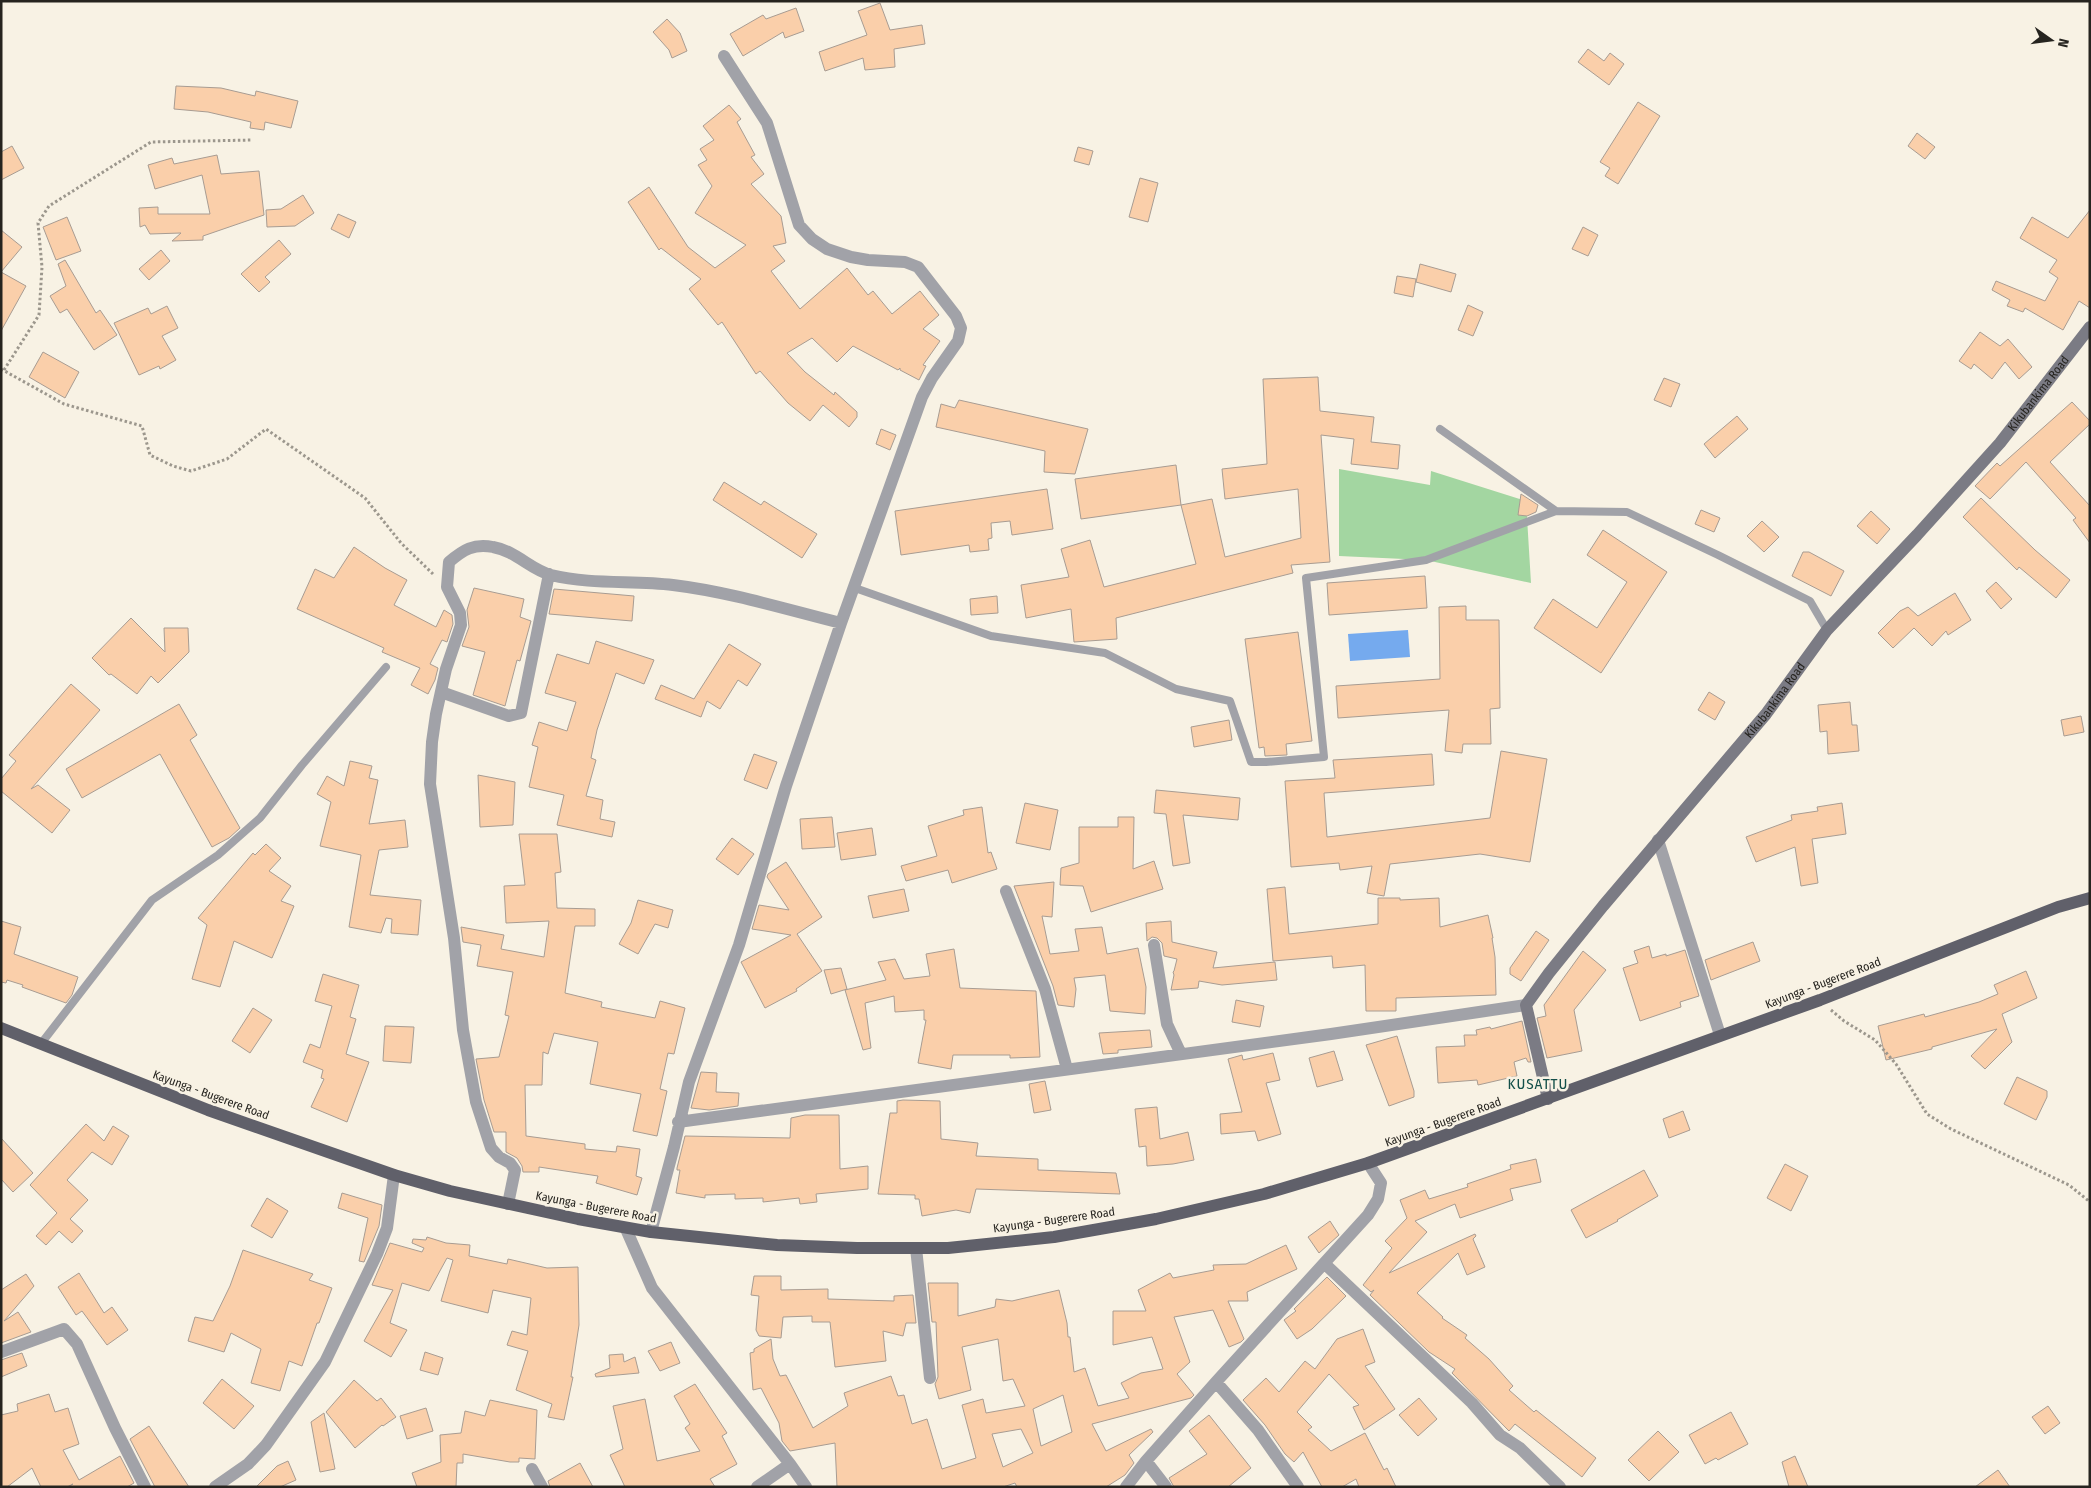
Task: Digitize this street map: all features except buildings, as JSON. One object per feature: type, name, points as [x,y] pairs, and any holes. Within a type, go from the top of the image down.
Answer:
[{"type":"main road","name":"Kayunga - Bugerere Road","points":[[1,1028],[208,1110],[394,1175],[508,1204],[626,1229],[777,1245],[948,1248],[1054,1236],[1156,1219],[1264,1194],[1368,1163],[1820,1000],[2058,907],[2090,898]]},
{"type":"street","points":[[651,1232],[674,1147],[678,1122],[699,1049],[739,944],[786,786],[841,622],[855,588],[922,397],[932,378],[958,341],[961,328],[956,316],[918,267],[905,262],[851,258],[827,249],[812,239],[799,225],[768,124],[724,56]]},
{"type":"street","name":"Kikubankima Road","points":[[1526,1005],[1549,973],[1658,840],[1766,714],[1827,630],[1917,535],[2000,443],[2090,327]]},
{"type":"street","points":[[508,1204],[515,1170],[510,1163],[499,1157],[491,1148],[474,1093],[463,1030],[454,938],[430,784],[432,742],[441,692],[460,625],[460,613],[446,587],[449,562],[472,546],[494,547],[513,554],[549,574],[616,583],[671,585],[723,593],[841,622]]},
{"type":"street","points":[[441,692],[509,716],[521,713],[549,574]]},
{"type":"street","points":[[1658,840],[1720,1035]]},
{"type":"street","points":[[1006,891],[1045,989],[1068,1069]]},
{"type":"street","points":[[1154,945],[1167,1024],[1181,1054]]},
{"type":"street","points":[[678,1122],[1526,1005],[1548,1099]]},
{"type":"street","points":[[1126,1487],[1146,1461],[1216,1382],[1368,1215],[1378,1199],[1381,1183],[1368,1163]]},
{"type":"street","points":[[215,1487],[248,1464],[266,1445],[325,1362],[377,1254],[387,1228],[394,1175]]},
{"type":"street","points":[[626,1229],[652,1288],[806,1487]]},
{"type":"street","points":[[916,1248],[930,1378]]},
{"type":"street","points":[[1325,1264],[1472,1403],[1500,1435],[1520,1448],[1560,1487]]},
{"type":"street","points":[[1,1352],[64,1329],[77,1344],[144,1487]]},
{"type":"street","points":[[1216,1382],[1258,1430],[1298,1487]]},
{"type":"street","points":[[1146,1461],[1166,1487]]},
{"type":"street","points":[[757,1487],[790,1464]]},
{"type":"street","points":[[532,1469],[542,1487]]},
{"type":"lane","points":[[1440,429],[1556,511]]},
{"type":"lane","points":[[855,588],[992,636],[1105,653],[1176,688],[1230,701],[1251,762],[1324,757],[1306,578],[1426,560],[1556,511],[1627,512],[1718,555],[1810,602],[1827,630]]},
{"type":"lane","points":[[40,1045],[152,900],[218,855],[260,818],[302,765],[386,667]]},
{"type":"path","points":[[252,140],[151,142],[49,206],[38,224],[42,267],[39,315],[3,370],[64,404],[142,426],[150,455],[173,466],[192,471],[227,460],[266,429],[365,498],[401,543],[446,587]]},
{"type":"path","points":[[1820,1000],[1844,1022],[1875,1040],[1896,1064],[1927,1114],[1951,1129],[2069,1186],[2090,1202]]},
{"type":"green space","points":[[1339,469],[1430,485],[1431,471],[1526,501],[1531,583],[1426,560],[1339,556]]},
{"type":"water","points":[[1408,630],[1410,657],[1350,661],[1348,634]]},
{"type":"district","name":"KUSATTU","points":[[1538,1084]]}]
